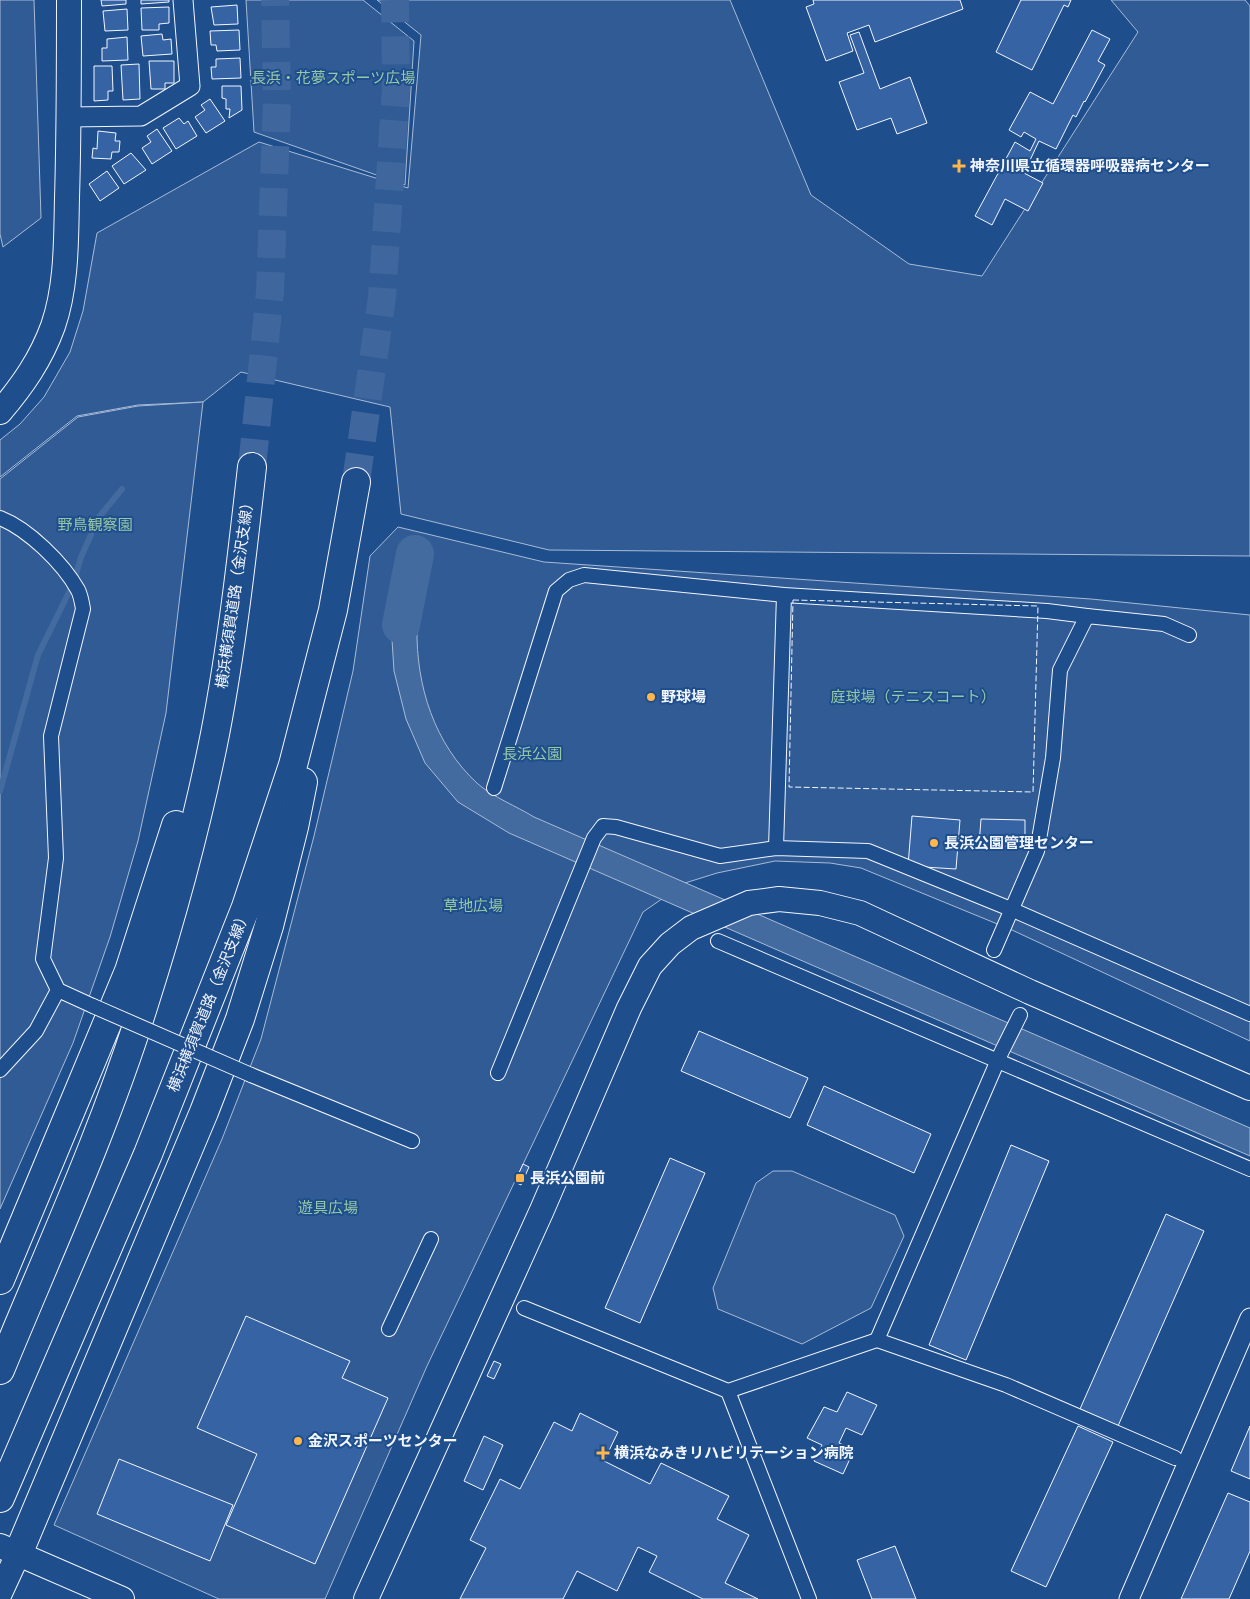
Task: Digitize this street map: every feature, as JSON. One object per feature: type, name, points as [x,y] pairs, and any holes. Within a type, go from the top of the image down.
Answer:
[{"type":"highway","name":"横浜横須賀道路（金沢支線）","points":[[0,1370],[98,1135],[144,1006],[182,874],[213,743],[237,592],[252,467]]},
{"type":"highway","name":"横浜横須賀道路（金沢支線）","points":[[0,1498],[148,1154],[246,907],[294,765],[333,610],[356,482]]},
{"type":"highway","points":[[0,1280],[129,971],[190,781],[237,592]]},
{"type":"highway","points":[[9,1550],[204,1112],[240,1019],[269,926],[294,827],[333,610]]},
{"type":"street","points":[[0,412],[28,378],[46,344],[56,316],[66,230],[70,117],[69,0]]},
{"type":"street","points":[[70,117],[141,116],[190,86],[184,0]]},
{"type":"street","points":[[0,518],[8,521],[44,548],[66,572],[79,592],[83,609],[51,736],[56,858],[43,959],[58,990],[251,1075],[412,1141]]},
{"type":"street","points":[[494,788],[556,591],[569,580],[584,575],[784,595],[1047,611],[1164,624],[1189,635]]},
{"type":"street","points":[[776,848],[784,595]]},
{"type":"street","points":[[994,950],[1037,851],[1053,758],[1060,670],[1087,616]]},
{"type":"street","points":[[498,1073],[594,838],[603,826],[616,827],[720,856],[776,848],[868,851],[1013,910],[1250,1014]]},
{"type":"street","points":[[366,1599],[542,1210],[629,1008],[650,966],[670,944],[691,928],[749,903],[779,899],[820,903],[860,913],[1030,992],[1250,1088]]},
{"type":"street","points":[[718,941],[999,1057],[1250,1170]]},
{"type":"street","points":[[0,1070],[36,1030],[58,990]]},
{"type":"street","points":[[877,1340],[999,1057],[1020,1015]]},
{"type":"street","points":[[390,1329],[431,1239]]},
{"type":"street","points":[[524,1308],[728,1391],[877,1340],[1006,1385],[1175,1458]]},
{"type":"street","points":[[1129,1599],[1250,1318]]},
{"type":"street","points":[[728,1391],[810,1599]]},
{"type":"street","points":[[0,1592],[9,1550],[122,1599]]},
{"type":"shaded area","points":[[0,0],[34,0],[41,218],[3,247],[0,234]]},
{"type":"shaded area","name":"長浜・花夢スポーツ広場","points":[[246,0],[363,0],[414,41],[405,185],[254,132]]},
{"type":"shaded area","points":[[377,0],[730,0],[811,195],[909,264],[982,276],[1138,32],[1111,0],[1245,0],[1250,6],[1250,556],[549,550],[401,514],[390,407],[241,372],[203,402],[138,405],[77,416],[0,477],[0,440],[20,424],[44,397],[70,352],[83,311],[97,233],[259,142],[408,188],[421,35]]},
{"type":"shaded area","name":"野鳥観察園","points":[[203,402],[166,713],[138,841],[110,937],[73,1043],[0,1209],[0,479],[78,417],[138,406]]},
{"type":"shaded area","name":"長浜公園","points":[[398,527],[544,562],[1091,599],[1250,615],[1250,1041],[1012,930],[861,868],[830,863],[775,861],[717,873],[685,883],[643,912],[427,1366],[325,1599],[219,1599],[54,1525],[222,1139],[261,1039],[314,836],[353,671],[370,556]]},
{"type":"shaded area","points":[[402,572],[428,579],[417,628],[420,671],[424,692],[431,712],[439,732],[450,751],[463,768],[484,789],[534,817],[1250,1128],[1250,1156],[509,833],[458,802],[425,763],[406,719],[394,671],[391,624]]},
{"type":"shaded area","points":[[773,1171],[792,1171],[895,1215],[904,1236],[871,1308],[802,1344],[718,1309],[713,1288],[756,1183]]},
{"type":"building","points":[[101,0],[126,0],[126,4],[102,6]]},
{"type":"building","points":[[141,0],[169,0],[169,2],[141,4]]},
{"type":"building","points":[[813,0],[960,0],[963,9],[875,42],[869,25],[847,33],[853,51],[826,61],[806,7],[814,4]]},
{"type":"building","points":[[1021,0],[1071,0],[1068,7],[1064,5],[1032,70],[996,52]]},
{"type":"building","points":[[237,5],[238,24],[214,25],[211,7]]},
{"type":"building","points":[[169,7],[169,23],[159,24],[159,30],[142,30],[141,8]]},
{"type":"building","points":[[127,9],[128,30],[105,31],[103,11]]},
{"type":"building","points":[[239,30],[240,50],[217,51],[216,45],[211,45],[210,31]]},
{"type":"building","points":[[1092,30],[1110,39],[1098,61],[1105,65],[1076,117],[1073,115],[1056,149],[1039,141],[1024,173],[1043,183],[1028,211],[1005,199],[992,225],[975,216],[1015,142],[1030,151],[1036,139],[1024,132],[1021,137],[1009,130],[1030,92],[1053,104]]},
{"type":"building","points":[[859,32],[880,89],[910,77],[927,123],[897,134],[891,118],[857,130],[839,82],[864,73],[850,35]]},
{"type":"building","points":[[162,34],[163,40],[171,39],[172,54],[143,56],[141,36]]},
{"type":"building","points":[[127,37],[128,60],[102,61],[102,48],[107,48],[107,39]]},
{"type":"building","points":[[240,58],[241,78],[212,79],[211,67],[216,67],[216,59]]},
{"type":"building","points":[[149,61],[174,61],[174,83],[165,83],[165,89],[151,89]]},
{"type":"building","points":[[139,64],[140,99],[123,100],[121,65]]},
{"type":"building","points":[[94,66],[112,66],[113,91],[108,91],[108,100],[94,101]]},
{"type":"building","points":[[222,86],[241,86],[242,110],[229,118],[230,109],[226,109],[226,99],[222,98]]},
{"type":"building","points":[[210,99],[225,121],[206,133],[195,117],[205,110],[201,105]]},
{"type":"building","points":[[179,118],[184,124],[188,121],[197,136],[176,149],[163,128]]},
{"type":"building","points":[[157,129],[172,151],[152,164],[142,148],[151,142],[147,136]]},
{"type":"building","points":[[98,131],[116,133],[115,141],[120,141],[119,152],[112,152],[111,159],[92,158],[93,148],[97,149]]},
{"type":"building","points":[[131,153],[146,170],[124,184],[112,166]]},
{"type":"building","points":[[107,171],[119,188],[100,201],[89,184]]},
{"type":"building","name":"長浜公園管理センター","points":[[912,816],[960,820],[956,869],[908,866]]},
{"type":"building","points":[[981,819],[1025,820],[1025,847],[979,845]]},
{"type":"building","points":[[699,1031],[808,1078],[790,1118],[681,1071]]},
{"type":"building","points":[[824,1086],[931,1134],[914,1173],[807,1125]]},
{"type":"building","points":[[1011,1145],[1049,1161],[966,1360],[929,1345]]},
{"type":"building","points":[[670,1158],[705,1173],[640,1323],[605,1308]]},
{"type":"building","points":[[523,1164],[529,1167],[521,1185],[515,1182]]},
{"type":"building","points":[[1166,1214],[1204,1231],[1118,1426],[1080,1409]]},
{"type":"building","name":"金沢スポーツセンター","points":[[246,1316],[350,1361],[342,1378],[388,1398],[315,1564],[226,1525],[257,1454],[197,1428]]},
{"type":"building","points":[[494,1361],[501,1364],[494,1379],[487,1376]]},
{"type":"building","points":[[847,1392],[877,1405],[862,1435],[846,1428],[839,1443],[854,1450],[843,1474],[814,1461],[822,1445],[807,1438],[824,1407],[837,1412]]},
{"type":"building","points":[[580,1413],[618,1432],[604,1461],[650,1484],[661,1463],[729,1496],[717,1519],[749,1535],[725,1583],[758,1599],[703,1599],[649,1572],[657,1556],[638,1547],[617,1591],[577,1571],[563,1599],[460,1599],[486,1548],[470,1540],[500,1479],[520,1489],[554,1422],[572,1431]]},
{"type":"building","points":[[1078,1426],[1113,1442],[1046,1587],[1011,1571]]},
{"type":"building","points":[[1250,1426],[1250,1479],[1231,1471]]},
{"type":"building","points":[[484,1436],[503,1445],[483,1490],[464,1481]]},
{"type":"building","points":[[119,1459],[233,1505],[210,1561],[97,1514]]},
{"type":"building","points":[[1228,1493],[1250,1502],[1250,1551],[1229,1599],[1181,1599]]},
{"type":"building","points":[[895,1546],[916,1599],[872,1599],[857,1560]]},
{"type":"waterway","points":[[0,791],[38,655],[73,584],[81,557],[99,517],[122,489]]},
{"type":"waterway","points":[[401,625],[415,554]]},
{"type":"tunnel","points":[[252,467],[270,292],[277,100],[275,0]]},
{"type":"tunnel","points":[[356,482],[382,297],[396,88],[395,0]]},
{"type":"fence","points":[[793,600],[1038,606],[1033,792],[789,787],[793,600]]},
{"type":"place","name":"神奈川県立循環器呼吸器病センター","points":[[959,166]]},
{"type":"place","name":"野球場","points":[[651,697]]},
{"type":"place","name":"長浜公園管理センター","points":[[934,843]]},
{"type":"place","name":"長浜公園前","points":[[520,1178]]},
{"type":"place","name":"金沢スポーツセンター","points":[[298,1441]]},
{"type":"place","name":"横浜なみきリハビリテーション病院","points":[[603,1453]]},
{"type":"park label","name":"庭球場（テニスコート）","points":[[913,697]]},
{"type":"park label","name":"草地広場","points":[[473,906]]},
{"type":"park label","name":"遊具広場","points":[[328,1208]]}]
